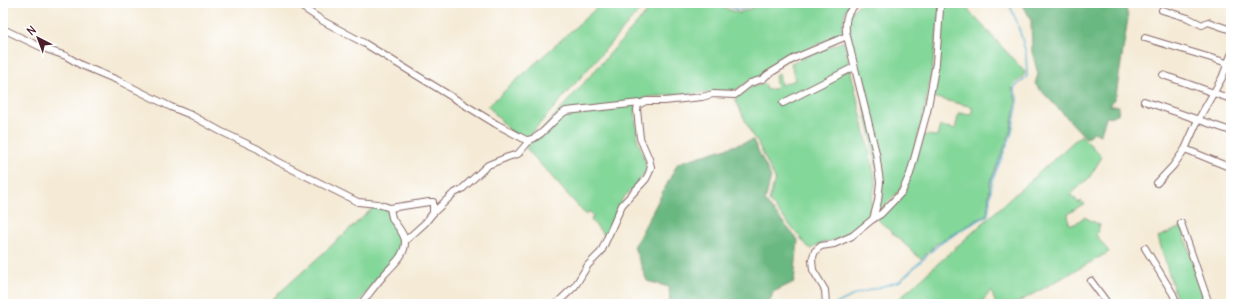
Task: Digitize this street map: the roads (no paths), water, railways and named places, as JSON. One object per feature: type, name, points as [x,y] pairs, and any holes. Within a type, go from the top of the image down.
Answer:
[{"type":"street","points":[[296,3],[496,124],[526,140],[530,140]]},
{"type":"street","points":[[857,3],[848,12],[845,22],[854,67],[876,153],[880,182],[878,201],[873,218]]},
{"type":"street","points":[[826,304],[825,290],[813,270],[812,260],[815,251],[821,246],[834,244],[852,236],[873,218],[881,214],[902,192],[910,174],[928,105],[936,63],[940,9]]},
{"type":"street","points":[[1162,10],[1202,24],[1208,22],[1231,30]]},
{"type":"street","points":[[3,30],[66,56],[81,65],[117,80],[171,107],[191,115],[358,202],[378,204],[390,208],[433,202],[433,213]]},
{"type":"street","points":[[405,241],[453,194],[462,189],[488,165],[508,156],[518,154],[530,140],[547,128],[566,111],[640,103],[646,101],[664,101],[702,97],[713,94],[735,95],[750,83],[764,78],[795,58],[847,36]]},
{"type":"street","points":[[1145,38],[1229,64]]},
{"type":"street","points":[[1158,183],[1185,149],[1198,120],[1229,64],[1231,55]]},
{"type":"street","points":[[784,103],[854,67]]},
{"type":"street","points":[[1163,75],[1231,99]]},
{"type":"street","points":[[1144,101],[1231,131]]},
{"type":"street","points":[[556,304],[574,286],[588,265],[598,256],[622,205],[646,179],[650,167],[649,159],[640,138],[637,110],[640,103]]},
{"type":"street","points":[[1185,149],[1229,167]]},
{"type":"street","points":[[361,304],[398,259],[404,247],[405,241],[392,218],[390,208]]},
{"type":"street","points":[[1181,223],[1209,304]]},
{"type":"street","points":[[1145,248],[1173,294],[1177,304]]},
{"type":"street","points":[[1091,280],[1108,304]]},
{"type":"waterway","points":[[721,3],[739,10],[758,3]]},
{"type":"waterway","points":[[836,304],[856,294],[900,281],[938,245],[988,215],[992,181],[1011,135],[1018,102],[1014,88],[1027,76],[1026,53],[1018,25],[1009,3]]}]
